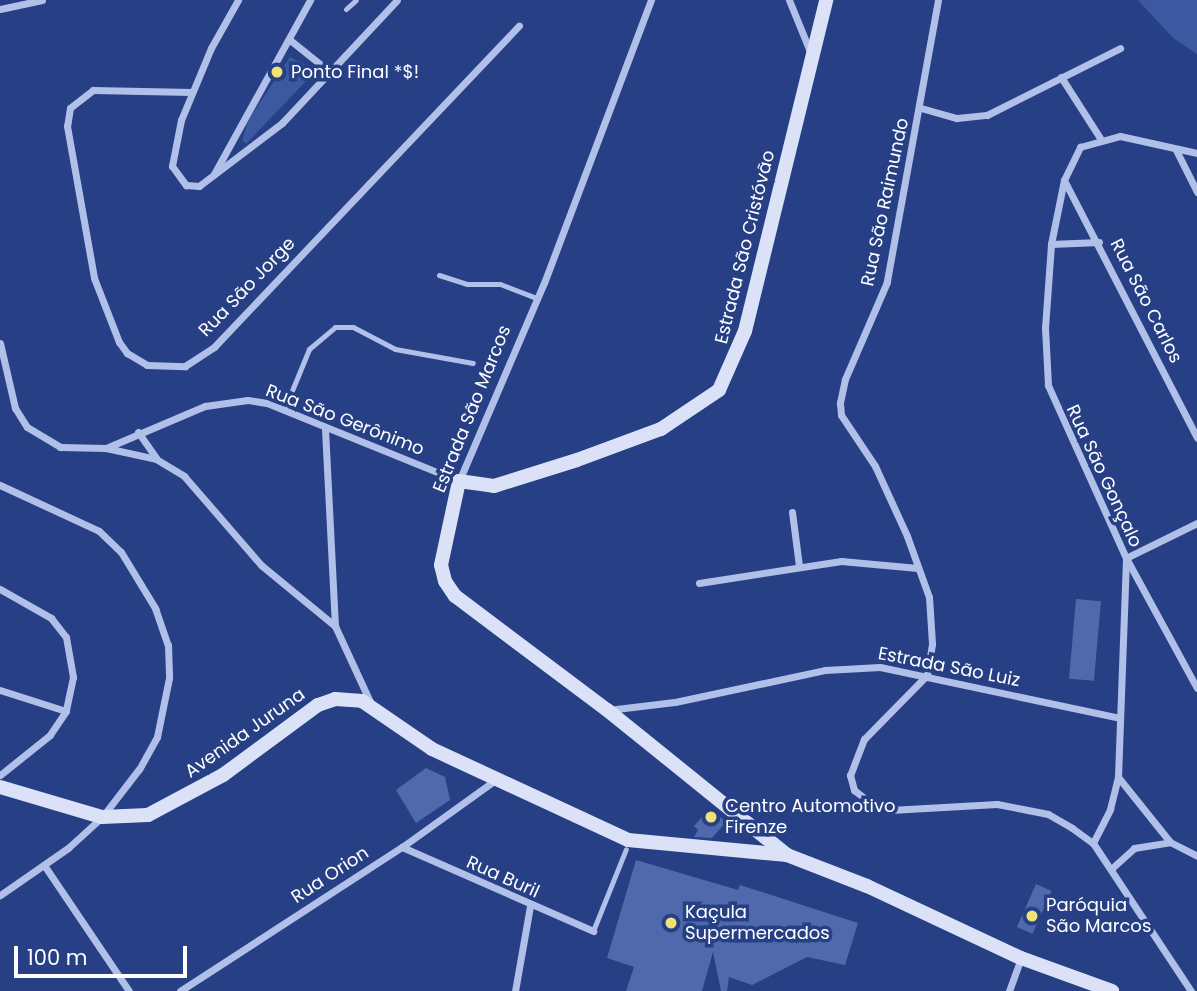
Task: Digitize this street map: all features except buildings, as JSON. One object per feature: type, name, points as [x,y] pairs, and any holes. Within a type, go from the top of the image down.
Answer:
[{"type":"street","points":[[0,9],[42,0]]},
{"type":"street","points":[[238,0],[191,92],[172,166],[186,185],[199,186],[282,123],[397,0]]},
{"type":"street","points":[[212,176],[310,0]]},
{"type":"street","name":"Estrada São Marcos","points":[[651,0],[537,298],[459,481],[441,565],[444,581],[455,596],[607,710],[787,855]]},
{"type":"street","points":[[789,0],[812,57]]},
{"type":"street","name":"Estrada São Cristóvão","points":[[459,481],[494,486],[577,460],[660,429],[719,390],[745,331],[826,0]]},
{"type":"street","name":"Rua São Raimundo","points":[[927,676],[932,622],[918,568],[895,505],[841,415],[840,403],[845,379],[887,282],[921,108],[938,0]]},
{"type":"street","name":"Rua São Jorge","points":[[191,92],[93,90],[70,108],[67,126],[94,278],[119,342],[127,353],[147,365],[185,366],[214,347],[519,26]]},
{"type":"street","points":[[290,40],[330,72]]},
{"type":"street","points":[[921,108],[957,118],[987,115],[1120,48]]},
{"type":"street","points":[[1061,77],[1100,138],[1120,136],[1197,153]]},
{"type":"street","name":"Rua São Gonçalo","points":[[1093,843],[1110,809],[1118,777],[1126,558],[1048,385],[1045,328],[1051,244],[1064,180],[1080,147],[1100,138]]},
{"type":"street","points":[[1176,150],[1197,192]]},
{"type":"street","name":"Rua São Carlos","points":[[1064,180],[1099,242],[1197,439]]},
{"type":"street","points":[[1051,244],[1099,242]]},
{"type":"street","name":"Rua São Gerônimo","points":[[0,344],[15,408],[27,427],[60,447],[106,448],[138,432],[230,402],[267,403],[325,429],[459,481]]},
{"type":"street","points":[[325,429],[335,626],[372,708],[432,749],[494,781],[628,840],[787,855],[867,886],[1021,958],[1112,991]]},
{"type":"street","points":[[138,432],[156,459]]},
{"type":"street","points":[[106,448],[156,459],[199,488],[261,565],[335,626]]},
{"type":"street","points":[[0,485],[99,531],[121,552],[155,608],[168,645],[169,678],[157,737],[139,769],[102,817],[46,868],[0,895]]},
{"type":"street","points":[[792,512],[799,566]]},
{"type":"street","points":[[1197,523],[1126,558],[1197,688]]},
{"type":"street","points":[[699,583],[799,566],[856,561],[918,568]]},
{"type":"street","points":[[0,589],[36,606],[66,637],[72,677],[66,711],[50,735],[0,775]]},
{"type":"street","name":"Estrada São Luiz","points":[[607,710],[687,700],[850,667],[927,676],[1119,718]]},
{"type":"street","points":[[927,676],[864,739],[850,775],[854,790],[872,804],[890,810],[1022,807],[1048,814],[1093,843],[1191,991]]},
{"type":"street","points":[[0,690],[66,711]]},
{"type":"street","name":"Avenida Juruna","points":[[0,787],[102,817],[148,815],[176,804],[318,705],[349,699],[372,708]]},
{"type":"street","points":[[1118,777],[1170,842],[1197,856]]},
{"type":"street","name":"Rua Orion","points":[[180,991],[402,847],[494,781]]},
{"type":"street","points":[[1111,869],[1134,848],[1170,842]]},
{"type":"street","name":"Rua Buril","points":[[402,847],[530,906],[593,931]]},
{"type":"street","points":[[46,868],[129,991]]},
{"type":"street","points":[[514,991],[530,906]]},
{"type":"street","points":[[1009,991],[1021,958]]},
{"type":"lane","points":[[346,9],[356,0]]},
{"type":"lane","points":[[439,275],[467,284],[500,284],[537,298]]},
{"type":"lane","points":[[284,410],[309,349],[335,327],[353,327],[395,349],[473,363]]},
{"type":"lane","points":[[593,931],[626,849]]},
{"type":"shaded area","points":[[1138,0],[1197,0],[1197,54],[1173,38]]},
{"type":"shaded area","points":[[290,57],[308,66],[309,78],[246,144],[242,140],[249,119]]},
{"type":"place","name":"Ponto Final *$!","points":[[277,72]]},
{"type":"place","name":"Centro Automotivo Firenze","points":[[711,817]]},
{"type":"place","name":"Paróquia São Marcos","points":[[1032,916]]},
{"type":"place","name":"Kaçula Supermercados","points":[[671,923]]}]
